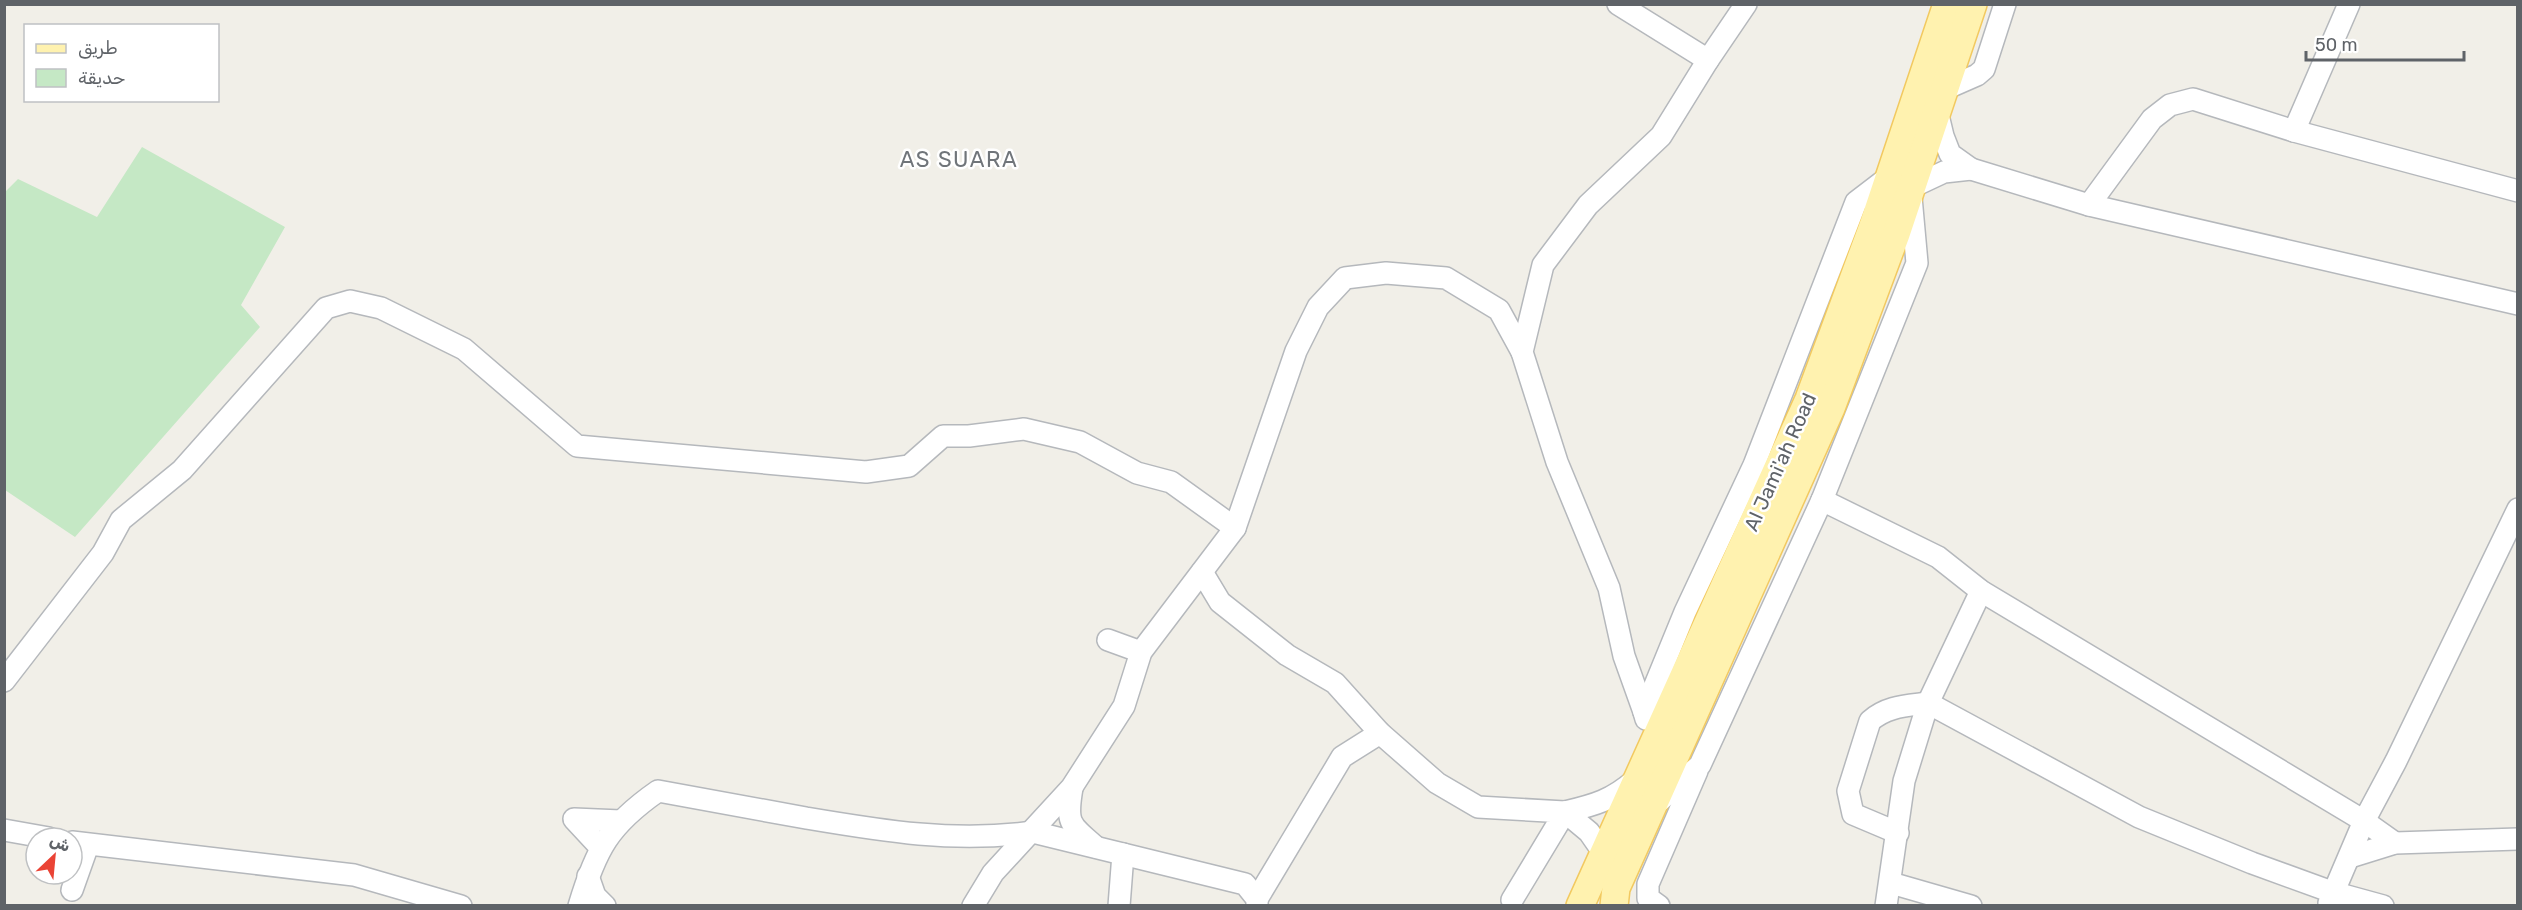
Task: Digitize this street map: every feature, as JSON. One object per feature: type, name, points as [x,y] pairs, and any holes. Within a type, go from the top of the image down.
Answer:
[{"type":"main road","name":"Al Jami'ah Road","points":[[1614,906],[1616,888],[1831,408],[1904,185],[1947,4]]},
{"type":"main road","name":"Al Jami'ah Road","points":[[1580,906],[1605,855],[1904,185],[1941,100],[1973,4]]},
{"type":"street","points":[[1618,4],[1708,60]]},
{"type":"street","points":[[1522,352],[1543,265],[1588,205],[1661,136],[1746,4]]},
{"type":"street","points":[[2005,4],[1984,69],[1941,100],[1943,136],[1950,154],[1971,169],[2089,206],[2517,304]]},
{"type":"street","points":[[2294,131],[2349,4]]},
{"type":"street","points":[[2089,206],[2152,118],[2170,105],[2193,99],[2294,131],[2517,191]]},
{"type":"street","points":[[1644,712],[1684,612],[1754,465],[1856,202],[1944,172],[1971,169]]},
{"type":"street","points":[[1659,906],[1648,898],[1648,884],[1822,500],[1917,263],[1904,185]]},
{"type":"street","points":[[976,903],[993,873],[1072,787],[1124,706],[1141,652],[1235,528],[1296,351],[1318,307],[1345,278],[1386,273],[1446,278],[1499,310],[1522,352],[1557,462],[1609,588],[1624,656],[1655,742]]},
{"type":"street","points":[[4,681],[103,553],[121,520],[182,470],[326,308],[350,301],[381,308],[464,349],[577,446],[866,472],[909,466],[943,436],[969,436],[1024,429],[1080,442],[1137,473],[1171,482],[1235,528]]},
{"type":"street","points":[[1822,500],[1938,557],[1981,591],[2364,821],[2395,843]]},
{"type":"street","points":[[2330,899],[2364,821],[2396,761],[2517,509]]},
{"type":"street","points":[[1202,572],[1220,602],[1287,655],[1335,683],[1380,733],[1437,783],[1478,807],[1565,812],[1598,804],[1618,795],[1640,776]]},
{"type":"street","points":[[1886,906],[1904,781],[1928,703],[1981,591]]},
{"type":"street","points":[[1177,606],[1220,602]]},
{"type":"street","points":[[1108,640],[1141,652]]},
{"type":"street","points":[[1898,833],[1854,814],[1848,791],[1870,721],[1879,713],[1890,708],[1928,703],[2139,817],[2252,863],[2330,899],[2383,906]]},
{"type":"street","points":[[579,906],[600,847],[631,810],[658,791],[876,830],[958,838],[1033,832],[1245,884],[1257,902],[1342,757],[1380,733]]},
{"type":"street","points":[[1652,807],[1700,765]]},
{"type":"street","points":[[1072,787],[1067,814],[1077,831],[1096,848]]},
{"type":"street","points":[[1565,812],[1589,832],[1605,855]]},
{"type":"street","points":[[1512,900],[1565,812]]},
{"type":"street","points":[[600,847],[574,819],[621,821]]},
{"type":"street","points":[[4,830],[24,834]]},
{"type":"street","points":[[958,838],[986,853],[993,873]]},
{"type":"street","points":[[2350,857],[2395,843],[2517,839]]},
{"type":"street","points":[[84,844],[354,875],[412,898],[461,906]]},
{"type":"street","points":[[1119,906],[1124,854]]},
{"type":"street","points":[[588,876],[595,896],[605,906]]},
{"type":"street","points":[[1890,883],[1971,906]]},
{"type":"street","points":[[72,890],[73,886]]},
{"type":"green space","points":[[142,147],[285,227],[241,305],[260,327],[75,537],[5,490],[5,192],[18,179],[97,217]]},
{"type":"district","name":"AS SUARA","points":[[959,159]]}]
